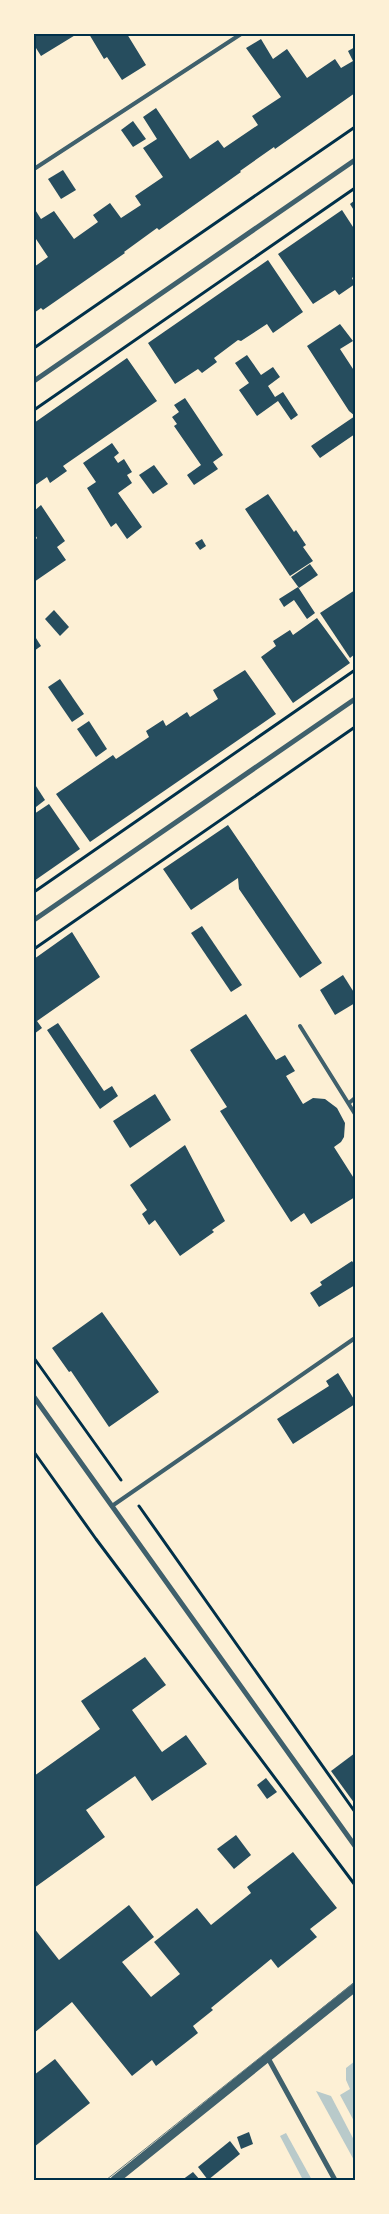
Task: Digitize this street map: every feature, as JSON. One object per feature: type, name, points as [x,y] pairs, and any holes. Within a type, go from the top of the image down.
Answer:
[{"type":"street","points":[[34,381],[355,160]]},
{"type":"street","points":[[34,920],[355,699]]},
{"type":"street","points":[[34,1397],[355,1846]]},
{"type":"street","points":[[115,2180],[355,1988]]},
{"type":"street","points":[[268,2058],[335,2180]]},
{"type":"lane","points":[[34,169],[241,34]]},
{"type":"lane","points":[[300,1026],[355,1114]]},
{"type":"lane","points":[[349,1103],[355,1098]]},
{"type":"lane","points":[[112,1506],[355,1338]]},
{"type":"path","points":[[34,348],[355,127]]},
{"type":"path","points":[[34,410],[355,188]]},
{"type":"path","points":[[34,892],[355,670]]},
{"type":"path","points":[[34,949],[355,727]]},
{"type":"path","points":[[34,1358],[355,1812]]},
{"type":"path","points":[[34,1452],[96,1539],[355,1884]]},
{"type":"shaded area","points":[[355,2061],[355,2123],[340,2095],[350,2089],[346,2080],[346,2068]]},
{"type":"shaded area","points":[[316,2091],[331,2096],[355,2142],[355,2162]]},
{"type":"shaded area","points":[[286,2133],[312,2180],[303,2180],[280,2136]]},
{"type":"building","points":[[34,34],[77,34],[41,56],[36,48],[34,49]]},
{"type":"building","points":[[89,34],[127,34],[146,65],[122,80],[107,57],[104,59]]},
{"type":"building","points":[[261,39],[273,59],[287,49],[307,78],[335,59],[341,68],[353,61],[348,51],[355,47],[355,93],[275,149],[274,147],[159,230],[157,228],[125,253],[43,310],[41,308],[34,313],[34,267],[48,257],[34,236],[34,208],[41,219],[54,211],[74,239],[98,222],[93,215],[110,203],[121,218],[141,205],[135,196],[163,177],[143,148],[157,139],[143,117],[156,108],[190,159],[218,140],[224,148],[258,125],[252,116],[281,97],[246,48]]},
{"type":"building","points":[[133,121],[146,139],[133,147],[121,130]]},
{"type":"building","points":[[63,170],[76,190],[61,199],[48,179]]},
{"type":"building","points":[[355,200],[355,212],[350,204]]},
{"type":"building","points":[[342,210],[355,230],[355,276],[352,278],[355,284],[339,295],[335,290],[313,304],[278,254]]},
{"type":"building","points":[[268,260],[303,312],[273,333],[267,324],[241,341],[238,340],[214,358],[217,362],[202,373],[198,369],[175,384],[148,343]]},
{"type":"building","points":[[340,324],[353,341],[340,349],[355,372],[355,416],[349,411],[307,346]]},
{"type":"building","points":[[247,355],[261,375],[273,367],[280,377],[268,386],[275,397],[283,392],[298,415],[291,420],[278,401],[257,416],[239,390],[249,383],[235,363]]},
{"type":"building","points":[[127,358],[157,401],[63,466],[67,471],[50,483],[47,477],[34,486],[34,423]]},
{"type":"building","points":[[185,398],[223,455],[213,462],[218,469],[194,485],[187,475],[201,465],[174,426],[177,424],[172,417],[179,412],[174,405]]},
{"type":"building","points":[[355,416],[355,434],[320,458],[311,446]]},
{"type":"building","points":[[112,443],[119,453],[114,457],[118,463],[124,459],[132,472],[127,475],[132,483],[118,493],[142,527],[127,539],[116,523],[111,527],[87,488],[96,482],[83,463]]},
{"type":"building","points":[[154,465],[168,484],[153,494],[139,475]]},
{"type":"building","points":[[268,494],[294,532],[296,530],[306,545],[303,547],[313,561],[290,576],[245,509]]},
{"type":"building","points":[[41,505],[65,541],[57,547],[66,560],[34,582],[34,541],[37,538],[34,533],[34,511]]},
{"type":"building","points":[[202,539],[206,546],[200,550],[195,543]]},
{"type":"building","points":[[310,564],[318,575],[299,588],[291,577]]},
{"type":"building","points":[[298,587],[315,613],[307,619],[294,600],[284,607],[279,599]]},
{"type":"building","points":[[355,590],[355,654],[350,658],[320,613]]},
{"type":"building","points":[[54,610],[69,627],[60,636],[45,619]]},
{"type":"building","points":[[317,618],[350,663],[293,703],[261,657],[276,646],[273,641],[290,630],[293,635]]},
{"type":"building","points":[[34,635],[41,646],[34,651]]},
{"type":"building","points":[[245,670],[276,714],[90,842],[56,794],[113,755],[116,759],[149,737],[146,731],[163,720],[166,726],[187,712],[190,717],[218,699],[213,690]]},
{"type":"building","points":[[60,679],[84,714],[72,722],[48,687]]},
{"type":"building","points":[[89,721],[107,749],[96,757],[77,729]]},
{"type":"building","points":[[34,783],[45,800],[36,807],[34,804]]},
{"type":"building","points":[[49,804],[80,849],[34,881],[34,814]]},
{"type":"building","points":[[228,825],[322,963],[300,978],[239,889],[238,878],[191,910],[163,869]]},
{"type":"building","points":[[202,926],[242,985],[231,992],[191,933]]},
{"type":"building","points":[[72,932],[100,977],[37,1021],[42,1028],[34,1034],[34,959]]},
{"type":"building","points":[[343,975],[355,994],[355,1003],[335,1015],[320,990]]},
{"type":"building","points":[[246,1014],[276,1060],[285,1055],[295,1071],[286,1076],[303,1104],[313,1098],[325,1099],[337,1108],[345,1123],[344,1137],[334,1147],[355,1180],[355,1197],[311,1224],[304,1213],[291,1222],[220,1111],[227,1107],[190,1050]]},
{"type":"building","points":[[58,1023],[104,1091],[112,1086],[118,1096],[100,1109],[47,1030]]},
{"type":"building","points":[[155,1094],[171,1120],[130,1148],[113,1121]]},
{"type":"building","points":[[185,1145],[225,1221],[212,1230],[214,1232],[180,1256],[155,1220],[149,1225],[142,1214],[147,1210],[130,1185]]},
{"type":"building","points":[[352,1261],[355,1263],[355,1285],[319,1307],[310,1293],[322,1285],[320,1282]]},
{"type":"building","points":[[102,1312],[159,1392],[109,1427],[71,1371],[69,1372],[52,1348]]},
{"type":"building","points":[[338,1373],[355,1404],[293,1444],[277,1419],[329,1386],[326,1381]]},
{"type":"building","points":[[145,1657],[166,1685],[132,1710],[162,1752],[186,1735],[207,1764],[152,1801],[135,1776],[86,1810],[105,1837],[34,1888],[34,1776],[100,1729],[81,1701]]},
{"type":"building","points":[[355,1753],[355,1804],[331,1771]]},
{"type":"building","points":[[266,1778],[277,1792],[267,1799],[257,1785]]},
{"type":"building","points":[[236,1835],[251,1855],[234,1869],[217,1849]]},
{"type":"building","points":[[293,1852],[337,1908],[310,1929],[317,1937],[278,1968],[271,1959],[211,2008],[213,2010],[193,2026],[198,2033],[156,2066],[152,2060],[132,2076],[72,2002],[34,2033],[34,1928],[59,1960],[129,1905],[154,1937],[122,1962],[151,1997],[180,1974],[154,1942],[197,1908],[211,1925],[251,1893],[247,1887]]},
{"type":"building","points":[[55,2059],[90,2103],[34,2147],[34,2075]]},
{"type":"building","points":[[249,2132],[253,2144],[241,2149],[237,2137]]},
{"type":"building","points":[[230,2141],[240,2154],[208,2180],[198,2167]]},
{"type":"building","points":[[193,2172],[200,2180],[182,2180]]},
{"type":"tram line","points":[[106,2180],[355,1982]]}]
